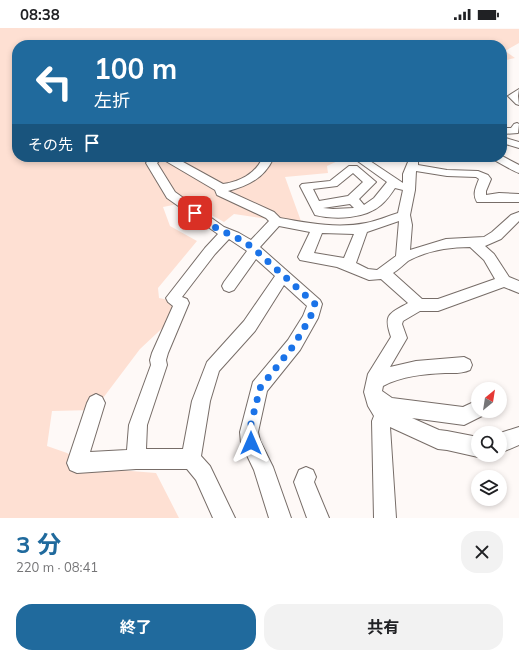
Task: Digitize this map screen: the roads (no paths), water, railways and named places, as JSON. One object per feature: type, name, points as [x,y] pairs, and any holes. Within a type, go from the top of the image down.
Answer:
[{"type":"street","points":[[507,93],[517,97]]},
{"type":"street","points":[[507,131],[515,131],[517,126]]},
{"type":"street","points":[[152,162],[151,163],[171,195],[219,230],[234,236],[252,247],[315,304],[310,318],[294,345],[260,388],[249,432],[251,443],[262,467],[280,518]]},
{"type":"street","points":[[175,162],[221,188],[237,186],[251,179],[266,166],[267,162]]},
{"type":"street","points":[[365,162],[398,185],[409,190]]},
{"type":"street","points":[[403,258],[406,225],[404,215],[409,190],[410,162],[447,173],[478,174],[484,177],[485,179],[480,191],[481,199],[499,196],[519,198]]},
{"type":"street","points":[[507,162],[519,170]]},
{"type":"street","points":[[315,205],[352,199],[370,182],[352,168],[333,184],[306,186],[315,205],[319,212],[340,214],[362,209],[376,203],[394,181]]},
{"type":"street","points":[[221,188],[221,192],[270,215],[276,221],[318,229],[360,229],[404,215]]},
{"type":"street","points":[[352,199],[362,209]]},
{"type":"street","points":[[318,229],[305,257],[328,260],[348,265],[364,273],[375,275],[383,273],[403,258],[433,247],[454,242],[474,243],[494,238],[510,221],[519,216]]},
{"type":"street","points":[[252,247],[276,221]]},
{"type":"street","points":[[348,265],[361,232],[360,229]]},
{"type":"street","points":[[136,459],[138,425],[159,365],[158,360],[160,353],[182,302],[176,301],[174,298],[210,251],[226,234]]},
{"type":"street","points":[[474,243],[489,257],[504,281],[519,287]]},
{"type":"street","points":[[229,286],[254,252],[252,247]]},
{"type":"street","points":[[383,273],[418,305]]},
{"type":"street","points":[[191,459],[198,417],[208,380],[214,366],[244,334],[283,274]]},
{"type":"street","points":[[385,518],[381,421],[376,374],[399,338],[394,324],[396,317],[418,305],[438,305],[504,281]]},
{"type":"street","points":[[378,397],[380,378],[407,370],[464,365]]},
{"type":"street","points":[[378,397],[389,406],[464,416],[471,412]]},
{"type":"street","points":[[378,397],[438,440],[443,439],[471,446]]},
{"type":"street","points":[[96,403],[76,462],[136,459],[191,459],[203,473],[224,518]]},
{"type":"street","points":[[507,440],[519,436]]},
{"type":"street","points":[[306,477],[304,482],[318,518]]}]
